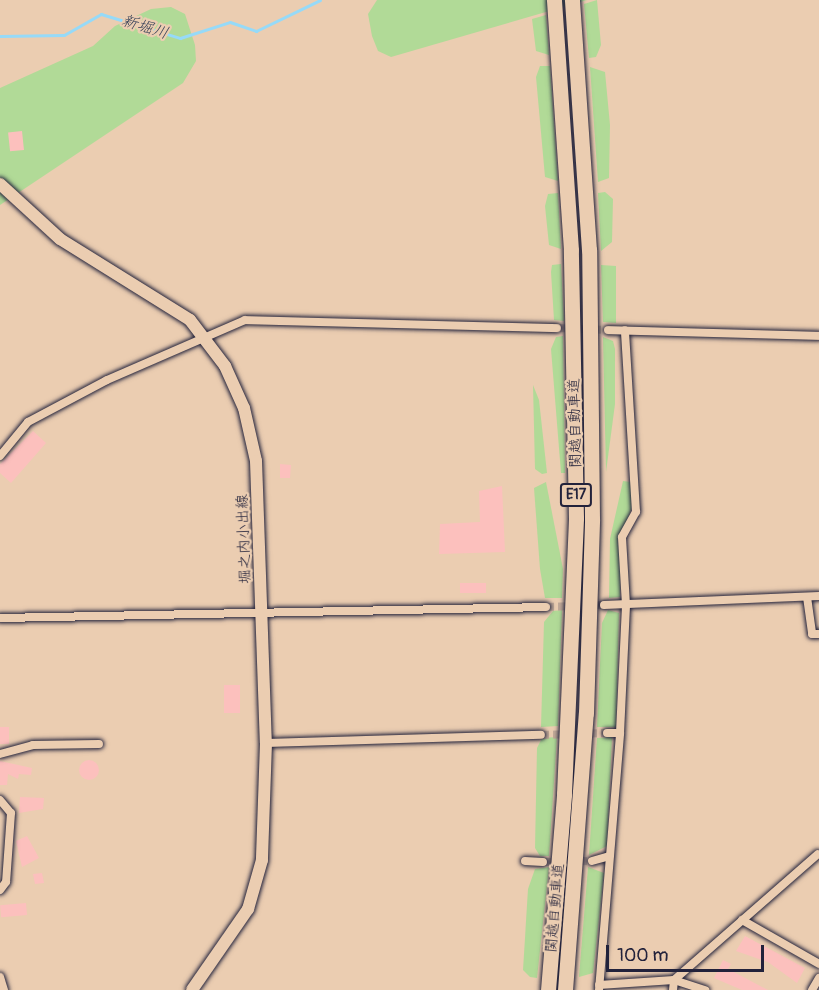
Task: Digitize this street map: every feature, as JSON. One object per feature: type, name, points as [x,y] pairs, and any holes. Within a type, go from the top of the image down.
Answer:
[{"type":"highway","name":"関越自動車道","points":[[548,990],[564,794],[576,518],[570,227],[554,0]]},
{"type":"highway","name":"関越自動車道","points":[[565,990],[586,723],[592,519],[589,250],[572,0]]},
{"type":"main road","name":"堀之内小出線","points":[[0,184],[60,239],[169,303],[204,336],[238,388],[256,461],[266,743],[262,860],[248,909],[192,990]]},
{"type":"street","points":[[0,456],[28,422],[204,336],[253,320],[557,328]]},
{"type":"street","points":[[608,330],[819,336]]},
{"type":"street","points":[[625,330],[624,384],[631,389],[636,455],[636,512],[622,537],[626,605],[620,733],[599,988],[673,985],[705,990]]},
{"type":"street","points":[[604,605],[819,596]]},
{"type":"street","points":[[807,597],[812,634],[819,634]]},
{"type":"street","points":[[0,618],[546,607]]},
{"type":"street","points":[[607,733],[620,733]]},
{"type":"street","points":[[266,743],[541,735]]},
{"type":"street","points":[[0,754],[33,745],[99,744]]},
{"type":"street","points":[[0,800],[10,813],[6,882],[0,890]]},
{"type":"street","points":[[673,985],[742,920],[818,854]]},
{"type":"street","points":[[592,861],[609,856]]},
{"type":"street","points":[[525,861],[543,862]]},
{"type":"street","points":[[742,920],[819,964]]},
{"type":"street","points":[[0,977],[4,990]]},
{"type":"street","points":[[812,990],[819,978]]},
{"type":"green space","points":[[377,0],[587,0],[391,57],[378,51],[372,36],[368,14]]},
{"type":"green space","points":[[597,0],[601,45],[596,57],[589,58],[584,4]]},
{"type":"green space","points":[[171,7],[185,14],[195,45],[196,61],[183,83],[0,205],[0,88],[93,46],[115,26],[151,9]]},
{"type":"green space","points":[[546,15],[549,55],[536,51],[532,19]]},
{"type":"green space","points":[[540,66],[550,66],[558,181],[545,177],[536,77]]},
{"type":"green space","points":[[590,67],[605,72],[610,125],[609,178],[598,182]]},
{"type":"green space","points":[[605,192],[613,199],[612,242],[601,251],[598,193]]},
{"type":"green space","points":[[558,193],[561,249],[549,245],[545,206],[548,194]]},
{"type":"green space","points":[[561,264],[564,321],[554,320],[551,272],[552,265]]},
{"type":"green space","points":[[601,265],[616,266],[616,323],[603,322]]},
{"type":"green space","points":[[563,336],[565,473],[561,473],[551,349],[556,337]]},
{"type":"green space","points":[[603,337],[613,341],[615,349],[615,404],[606,472]]},
{"type":"green space","points":[[533,385],[539,400],[547,473],[542,474],[535,469]]},
{"type":"green space","points":[[623,481],[631,482],[633,504],[621,537],[620,597],[609,598],[610,539]]},
{"type":"green space","points":[[546,482],[563,569],[562,598],[545,598],[540,569],[534,488]]},
{"type":"green space","points":[[562,610],[558,726],[541,727],[544,622],[553,611]]},
{"type":"green space","points":[[608,610],[619,613],[616,727],[597,727],[602,623]]},
{"type":"green space","points":[[557,737],[549,856],[540,856],[535,848],[537,748],[542,738]]},
{"type":"green space","points":[[612,737],[607,846],[589,855],[597,738]]},
{"type":"green space","points":[[549,867],[537,978],[530,977],[523,970],[528,889],[535,869]]},
{"type":"green space","points":[[588,867],[604,873],[593,973],[579,977]]},
{"type":"building","points":[[22,131],[24,150],[10,151],[8,132]]},
{"type":"building","points":[[33,431],[46,443],[11,483],[0,473],[0,464]]},
{"type":"building","points":[[280,464],[291,465],[290,478],[280,478]]},
{"type":"building","points":[[502,486],[505,552],[439,554],[440,524],[480,522],[479,491]]},
{"type":"building","points":[[460,583],[486,583],[486,593],[460,593]]},
{"type":"building","points":[[224,685],[240,685],[240,713],[224,713]]},
{"type":"building","points":[[0,727],[9,727],[9,744],[0,744]]},
{"type":"building","points":[[89,760],[96,763],[99,770],[96,777],[89,780],[82,777],[79,770],[82,763]]},
{"type":"building","points":[[0,761],[32,768],[31,775],[19,774],[18,779],[8,774],[7,785],[0,785]]},
{"type":"building","points":[[20,797],[44,798],[43,809],[19,813]]},
{"type":"building","points":[[27,836],[39,858],[22,867],[16,841]]},
{"type":"building","points":[[42,873],[44,883],[35,884],[33,874]]},
{"type":"building","points":[[26,903],[27,915],[1,917],[0,905]]},
{"type":"building","points":[[745,936],[805,968],[797,983],[768,962],[736,951]]},
{"type":"building","points":[[723,960],[731,964],[728,969],[768,990],[742,990],[714,978]]},
{"type":"waterway","name":"新堀川","points":[[0,36],[64,35],[101,14],[180,38],[230,22],[256,31],[320,0]]},
{"type":"tunnel","points":[[557,328],[608,330]]},
{"type":"tunnel","points":[[546,607],[604,605]]},
{"type":"tunnel","points":[[541,735],[607,733]]},
{"type":"tunnel","points":[[543,862],[592,861]]}]
